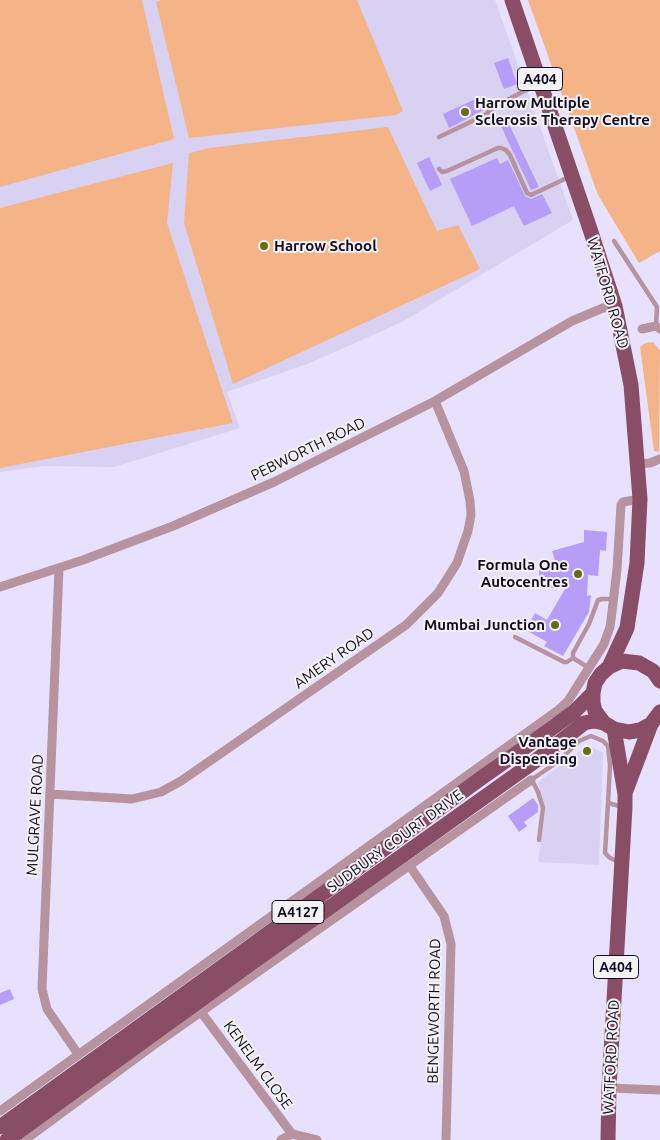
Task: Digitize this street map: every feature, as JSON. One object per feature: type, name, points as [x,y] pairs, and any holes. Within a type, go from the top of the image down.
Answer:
[{"type":"main road","name":"WATFORD ROAD","points":[[512,0],[615,306],[631,385],[638,464],[640,530],[628,621],[609,667],[595,683],[593,692],[593,703],[596,711],[609,726],[625,801],[609,1088],[608,1140]]},
{"type":"main road","name":"WATFORD ROAD","points":[[628,621],[631,647],[639,663]]},
{"type":"main road","points":[[609,667],[622,662],[639,663],[653,671],[660,681]]},
{"type":"main road","name":"SUDBURY COURT DRIVE","points":[[7,1140],[236,980],[248,956],[480,779],[549,722],[575,711],[593,692]]},
{"type":"main road","name":"WATFORD ROAD","points":[[625,801],[656,718]]},
{"type":"main road","name":"SUDBURY COURT DRIVE","points":[[0,1127],[115,1037],[248,956],[363,890],[490,792],[528,774],[584,723],[594,721],[629,732],[640,730],[656,718]]},
{"type":"street","name":"PEBWORTH ROAD","points":[[0,587],[83,560],[173,526],[266,486],[435,401],[572,321],[603,308],[615,306]]},
{"type":"street","points":[[642,329],[658,328]]},
{"type":"street","name":"AMERY ROAD","points":[[50,794],[132,799],[161,792],[182,781],[406,624],[438,593],[457,563],[471,515],[464,471],[435,401]]},
{"type":"street","points":[[638,464],[650,463],[660,459]]},
{"type":"street","points":[[549,722],[568,701],[604,644],[610,627],[612,612],[621,505],[623,502],[640,499]]},
{"type":"street","name":"MULGRAVE ROAD","points":[[59,568],[42,989],[47,1009],[78,1054]]},
{"type":"street","points":[[612,612],[628,621]]},
{"type":"street","name":"SUDBURY COURT DRIVE","points":[[0,1111],[78,1054],[115,1037],[549,722]]},
{"type":"street","name":"SUDBURY COURT DRIVE","points":[[25,1140],[155,1038],[201,1012],[236,980],[363,890],[409,865],[528,774]]},
{"type":"street","name":"BENGEWORTH ROAD","points":[[409,865],[444,916],[451,944],[446,1140]]},
{"type":"street","name":"KENELM CLOSE","points":[[201,1012],[292,1134]]},
{"type":"street","points":[[609,1088],[660,1090]]},
{"type":"street","points":[[281,1140],[292,1134],[318,1140]]},
{"type":"lane","points":[[439,137],[485,115],[494,107],[524,90],[541,85]]},
{"type":"lane","points":[[439,169],[442,172],[447,171],[501,148],[510,155],[527,194],[530,195],[572,175]]},
{"type":"lane","points":[[614,241],[659,306],[658,328]]},
{"type":"lane","points":[[573,658],[573,653],[589,624],[598,600],[613,599]]},
{"type":"lane","points":[[515,637],[564,662],[573,658]]},
{"type":"lane","points":[[573,658],[589,668]]},
{"type":"lane","points":[[539,840],[543,811],[538,792],[528,774],[559,760],[579,740],[591,736],[608,746],[610,754],[605,853],[622,864]]},
{"type":"lane","points":[[480,779],[490,792]]},
{"type":"lane","points":[[608,803],[625,801]]},
{"type":"shaded area","name":"Harrow School","points":[[0,0],[495,0],[573,220],[402,322],[310,363],[227,392],[240,428],[114,467],[44,466],[0,472]]},
{"type":"shaded area","points":[[0,0],[142,0],[174,139],[0,187]]},
{"type":"shaded area","points":[[161,0],[357,0],[403,111],[396,115],[189,138],[156,2]]},
{"type":"shaded area","points":[[528,0],[660,0],[660,251],[639,263],[598,195]]},
{"type":"shaded area","points":[[388,127],[437,231],[458,225],[480,269],[233,384],[184,223],[189,153],[209,148]]},
{"type":"shaded area","points":[[173,163],[167,223],[233,423],[0,468],[0,208]]},
{"type":"shaded area","points":[[653,342],[660,350],[659,452],[654,451],[640,347],[645,343]]},
{"type":"shaded area","points":[[588,745],[603,753],[599,865],[538,862],[545,814],[538,782]]},
{"type":"building","points":[[508,58],[517,84],[504,89],[494,63]]},
{"type":"building","name":"Harrow Multiple Sclerosis Therapy Centre","points":[[480,97],[486,109],[449,128],[443,114]]},
{"type":"building","points":[[506,118],[539,187],[531,190],[499,122]]},
{"type":"building","points":[[429,157],[442,185],[430,191],[417,163]]},
{"type":"building","points":[[497,158],[500,164],[508,160],[525,196],[531,199],[542,194],[552,213],[524,226],[514,206],[472,226],[450,179]]},
{"type":"building","points":[[584,530],[607,532],[606,551],[600,550],[598,576],[588,575],[587,596],[591,595],[589,612],[563,656],[544,646],[547,642],[526,630],[535,613],[547,620],[565,589],[539,587],[539,569],[547,570],[557,567],[552,551],[584,542]]},
{"type":"building","points":[[533,798],[538,805],[538,812],[524,822],[527,826],[519,832],[508,816]]},
{"type":"building","points":[[10,989],[14,999],[0,1005],[0,993]]},
{"type":"place","name":"Harrow Multiple Sclerosis Therapy Centre","points":[[465,112]]},
{"type":"place","name":"Harrow School","points":[[264,246]]},
{"type":"place","name":"Formula One Autocentres","points":[[578,574]]},
{"type":"place","name":"Mumbai Junction","points":[[555,625]]},
{"type":"place","name":"Vantage Dispensing","points":[[587,751]]}]
